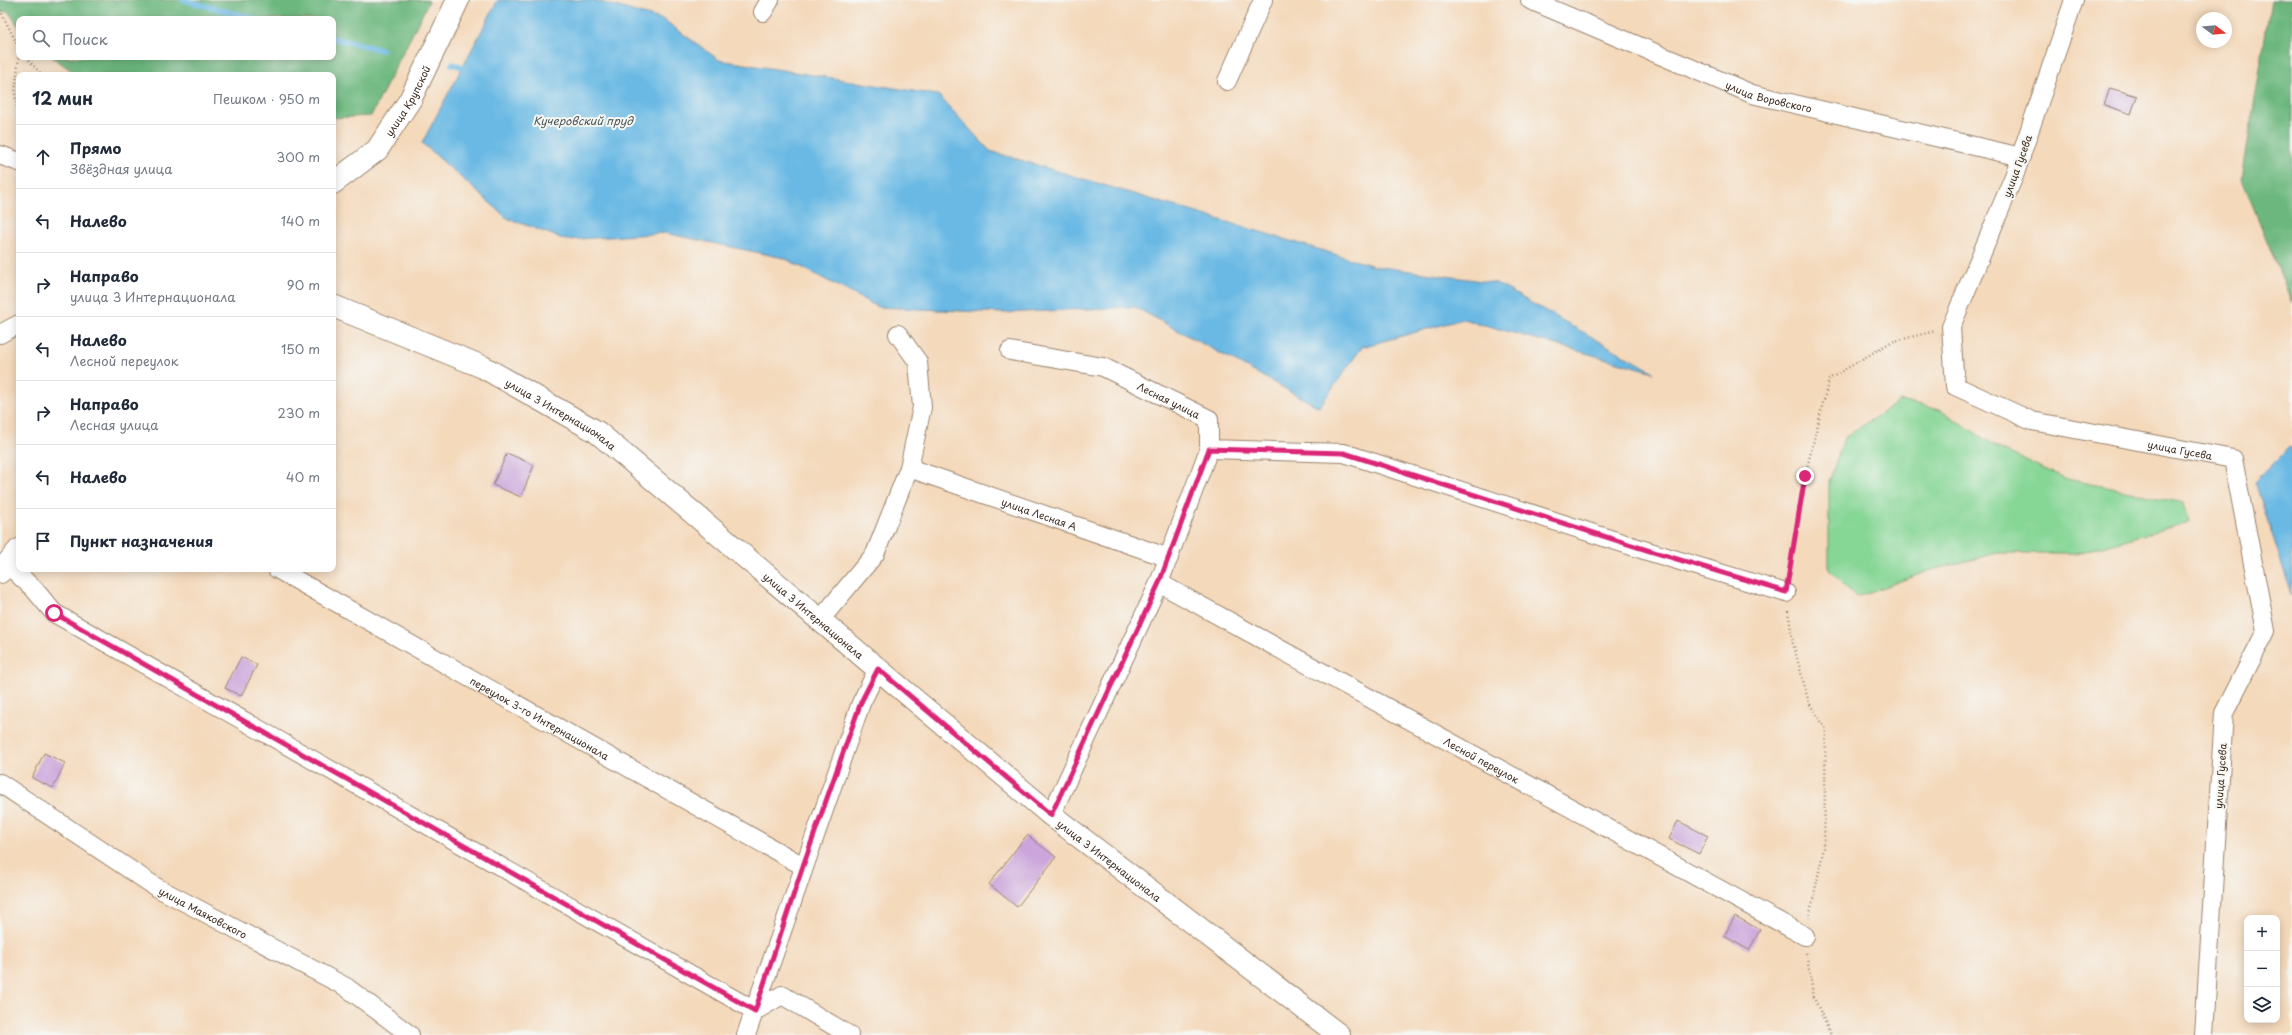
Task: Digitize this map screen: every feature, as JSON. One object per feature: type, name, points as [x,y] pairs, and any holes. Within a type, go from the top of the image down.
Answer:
[{"type":"street","name":"улица Крупской","points":[[336,181],[377,150],[410,100],[458,0]]},
{"type":"street","points":[[1226,81],[1263,0]]},
{"type":"street","name":"улица Воровского","points":[[1530,0],[1752,94],[2021,157]]},
{"type":"street","name":"улица Гусева","points":[[2069,2],[2021,157],[1951,327],[1955,386],[2032,422],[2234,459],[2266,632],[2224,713],[2204,1035]]},
{"type":"street","points":[[0,155],[16,161]]},
{"type":"street","name":"улица 3 Интернационала","points":[[336,307],[483,368],[597,432],[1051,815],[1339,1035]]},
{"type":"street","points":[[0,334],[16,326]]},
{"type":"street","points":[[820,620],[875,554],[909,468],[922,407],[918,362],[898,334]]},
{"type":"street","name":"Лесная улица","points":[[1010,350],[1103,367],[1209,419],[1209,449]]},
{"type":"street","points":[[1051,815],[1159,583],[1209,449],[1344,453],[1647,550],[1786,592]]},
{"type":"street","name":"улица Лесная А","points":[[909,468],[1169,558]]},
{"type":"street","points":[[9,562],[16,570]]},
{"type":"street","points":[[18,572],[54,613],[755,1011]]},
{"type":"street","name":"переулок 3-го Интернационала","points":[[283,572],[803,866]]},
{"type":"street","name":"Лесной переулок","points":[[1159,583],[1805,936]]},
{"type":"street","points":[[746,1035],[803,866],[861,702],[878,669]]},
{"type":"street","name":"улица Маяковского","points":[[0,783],[156,887],[346,987],[410,1035]]},
{"type":"street","points":[[755,1011],[782,995],[849,1035]]},
{"type":"path","points":[[0,10],[16,42]]},
{"type":"path","points":[[17,72],[18,60]]},
{"type":"path","points":[[29,60],[39,72]]},
{"type":"path","points":[[16,83],[16,100]]},
{"type":"path","points":[[1831,1035],[1814,998],[1807,964],[1805,936],[1824,848],[1826,729],[1809,703],[1793,643],[1786,592],[1805,476],[1829,379],[1891,342],[1951,327]]},
{"type":"green space","points":[[0,0],[429,1],[371,116],[336,118],[336,72],[74,72],[56,60],[336,60],[336,16],[16,16],[16,23],[8,11],[0,13]]},
{"type":"green space","points":[[2271,0],[2292,0],[2292,303],[2242,179]]},
{"type":"green space","points":[[1900,401],[1940,410],[2000,449],[2067,479],[2183,503],[2189,522],[2077,553],[1997,553],[1928,571],[1856,597],[1829,570],[1829,482],[1844,438]]},
{"type":"water","name":"Кучеровский пруд","points":[[498,0],[594,0],[664,20],[719,60],[938,95],[990,151],[1374,266],[1496,283],[1654,372],[1463,319],[1362,347],[1319,407],[1135,307],[1002,313],[878,307],[784,258],[665,233],[566,240],[507,218],[422,143]]},
{"type":"water","points":[[2290,447],[2292,448],[2292,595],[2255,482]]},
{"type":"building","points":[[2110,88],[2137,96],[2131,114],[2104,105]]},
{"type":"building","points":[[507,453],[534,465],[521,497],[493,485]]},
{"type":"building","points":[[241,657],[257,665],[241,696],[225,688]]},
{"type":"building","points":[[44,753],[65,763],[53,788],[32,778]]},
{"type":"building","points":[[1678,821],[1708,836],[1699,854],[1669,839]]},
{"type":"building","points":[[1027,835],[1056,857],[1017,907],[989,884]]},
{"type":"building","points":[[1735,916],[1760,930],[1749,950],[1724,936]]},
{"type":"waterway","points":[[183,0],[244,16]]},
{"type":"waterway","points":[[336,39],[382,50]]},
{"type":"waterway","points":[[452,64],[463,67]]},
{"type":"route","points":[[54,613],[755,1011],[803,866],[861,702],[878,669],[1051,815],[1159,583],[1209,449],[1344,453],[1647,550],[1786,592],[1805,476]]}]
